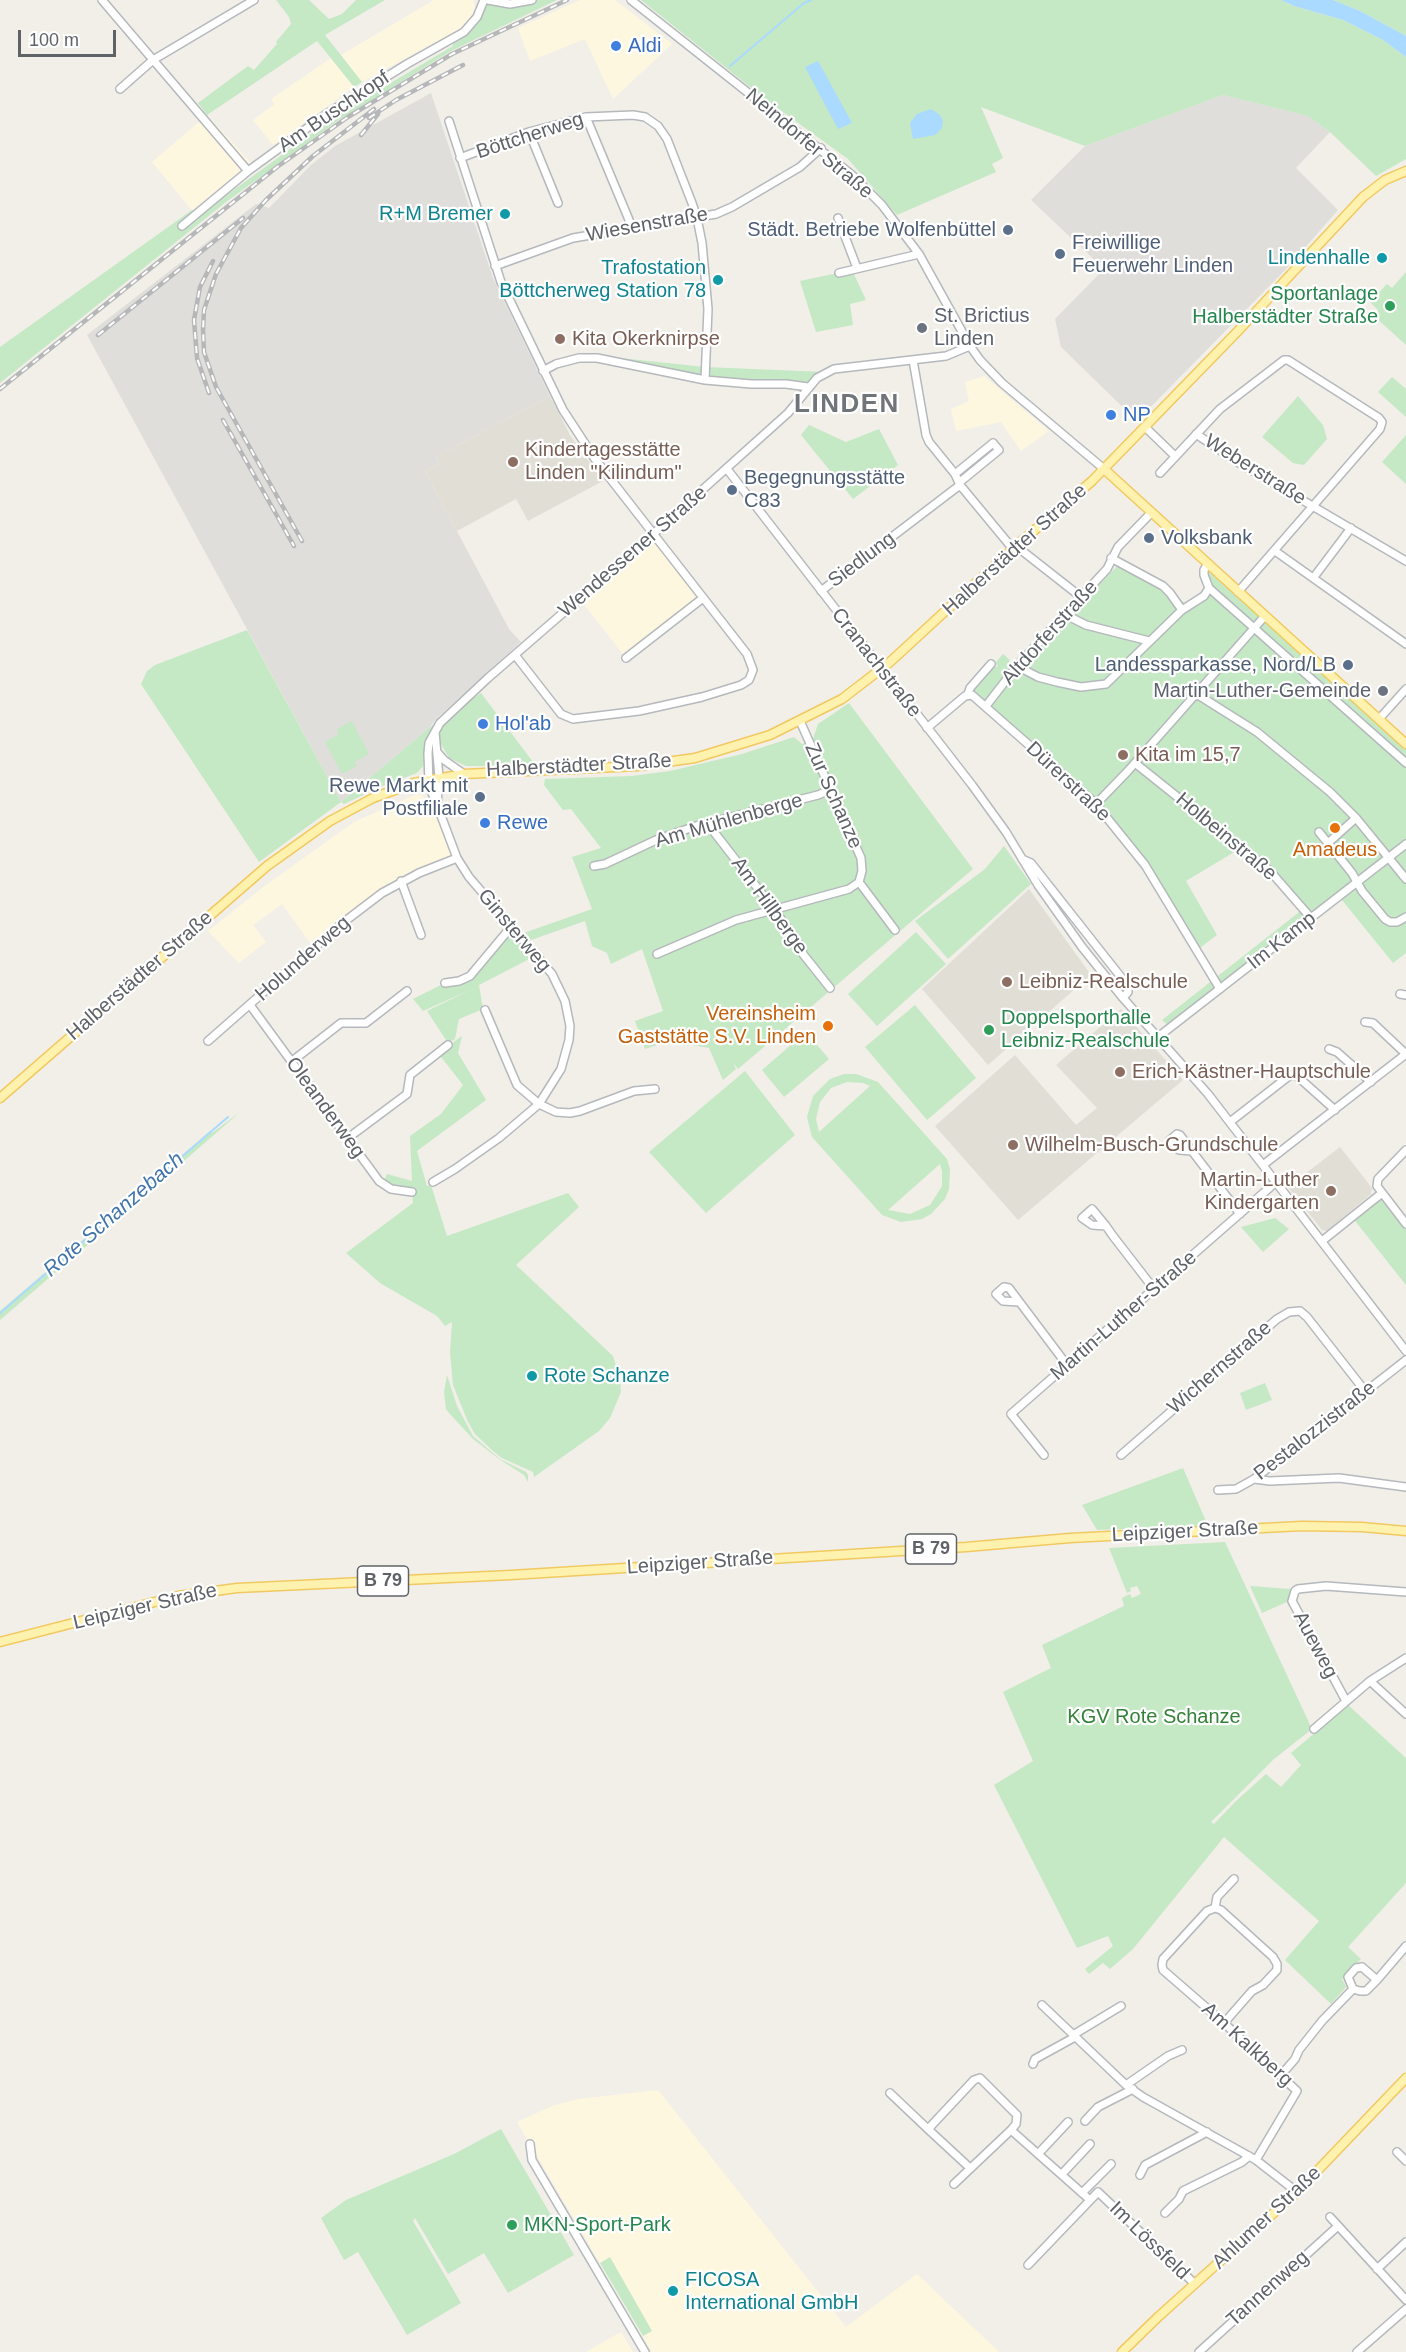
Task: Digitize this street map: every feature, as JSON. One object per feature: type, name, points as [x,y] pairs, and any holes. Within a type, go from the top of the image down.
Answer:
[{"type":"main road","name":"Halberstädter Straße","points":[[0,1098],[243,886],[330,821],[357,806],[392,790],[439,777],[599,769],[666,763],[743,745],[800,721],[842,699],[882,669],[1104,469],[1363,197],[1381,183],[1406,171]]},
{"type":"main road","points":[[1104,469],[1406,744]]},
{"type":"main road","name":"Leipziger Straße","points":[[0,1642],[178,1596],[237,1588],[512,1575],[966,1547],[1070,1538],[1302,1526],[1362,1527],[1406,1531]]},
{"type":"main road","name":"Ahlumer Straße","points":[[1122,2352],[1297,2192],[1406,2078]]},
{"type":"street","points":[[102,0],[248,171]]},
{"type":"street","points":[[120,89],[153,60],[254,0]]},
{"type":"street","points":[[486,0],[510,4],[532,0]]},
{"type":"street","name":"Am Buschkopf","points":[[182,226],[248,171],[363,91],[464,32],[477,17],[486,0]]},
{"type":"street","name":"Neindorfer Straße","points":[[631,0],[852,175],[882,205],[919,254],[970,346],[1002,383],[1104,469]]},
{"type":"street","name":"Böttcherweg","points":[[460,158],[528,132],[586,117],[633,115],[645,117],[658,126],[667,139],[698,218],[708,309],[705,380]]},
{"type":"street","points":[[586,117],[632,227]]},
{"type":"street","points":[[449,121],[495,266],[543,371],[575,431],[751,660],[753,674],[741,685],[693,700],[647,710],[568,718],[561,714],[515,655]]},
{"type":"street","points":[[528,132],[558,203]]},
{"type":"street","name":"Wiesenstraße","points":[[495,266],[573,238],[698,218],[732,207],[800,167],[820,148]]},
{"type":"street","points":[[838,218],[857,268]]},
{"type":"street","points":[[839,273],[919,254]]},
{"type":"street","name":"Wendessener Straße","points":[[429,779],[429,743],[452,711],[727,469],[788,413],[817,378],[834,369],[953,354],[970,346]]},
{"type":"street","points":[[543,371],[556,364],[579,358],[597,358],[705,380],[808,387]]},
{"type":"street","points":[[913,360],[926,435],[960,484],[1015,548],[1081,597]]},
{"type":"street","points":[[1160,473],[1242,390],[1284,360],[1288,360],[1372,413],[1382,422],[1380,429],[1238,592]]},
{"type":"street","points":[[1145,427],[1175,456]]},
{"type":"street","name":"Weberstraße","points":[[1196,434],[1241,464],[1406,561]]},
{"type":"street","name":"Siedlung","points":[[821,591],[960,484],[999,450],[993,443],[955,474]]},
{"type":"street","name":"Cranachstraße","points":[[727,469],[1006,832],[1059,916],[1123,998],[1230,1122],[1406,1351]]},
{"type":"street","name":"Altdorferstraße","points":[[986,706],[1017,666],[1107,569],[1118,547],[1151,513]]},
{"type":"street","points":[[1314,577],[1351,528]]},
{"type":"street","points":[[1275,550],[1406,644]]},
{"type":"street","points":[[1111,558],[1163,586],[1176,599],[1182,610]]},
{"type":"street","points":[[1207,565],[1204,575],[1209,588],[1406,763]]},
{"type":"street","points":[[1017,666],[1038,677],[1057,682],[1081,687],[1100,686],[1111,681],[1149,641],[1182,610],[1204,596],[1209,588]]},
{"type":"street","points":[[626,658],[703,598]]},
{"type":"street","points":[[1064,614],[1086,625],[1149,641]]},
{"type":"street","points":[[1096,804],[1264,617]]},
{"type":"street","name":"Altdorferstraße","points":[[968,694],[970,688],[992,664]]},
{"type":"street","points":[[1379,719],[1406,689]]},
{"type":"street","points":[[1195,693],[1257,732],[1342,802],[1406,879]]},
{"type":"street","points":[[927,728],[968,694]]},
{"type":"street","name":"Dürerstraße","points":[[968,694],[986,706],[1096,804],[1145,866],[1220,989]]},
{"type":"street","name":"Zur Schanze","points":[[800,721],[861,858],[862,871],[858,882]]},
{"type":"street","points":[[435,732],[439,777]]},
{"type":"street","points":[[437,751],[444,760],[464,774]]},
{"type":"street","name":"Holbeinstraße","points":[[1135,763],[1270,871],[1311,918]]},
{"type":"street","name":"Ginsterweg","points":[[437,805],[439,777]]},
{"type":"street","name":"Ginsterweg","points":[[429,779],[429,786],[457,858],[487,901],[552,974],[568,1011],[569,1040],[556,1078],[539,1104],[499,1138],[433,1182]]},
{"type":"street","name":"Am Mühlenberge","points":[[594,866],[605,864],[656,840],[830,790]]},
{"type":"street","points":[[1328,843],[1356,818]]},
{"type":"street","name":"Am Hillberge","points":[[710,823],[714,832],[773,908],[803,954],[830,988]]},
{"type":"street","points":[[1319,832],[1362,891],[1390,922],[1406,917]]},
{"type":"street","name":"Im Kamp","points":[[1158,1037],[1406,844]]},
{"type":"street","name":"Holunderweg","points":[[208,1041],[340,925],[401,881],[457,858]]},
{"type":"street","name":"Cranachstraße","points":[[1022,859],[1031,863],[1128,986],[1128,992],[1123,998]]},
{"type":"street","points":[[401,881],[421,935]]},
{"type":"street","points":[[657,954],[736,920],[849,889],[858,882],[895,930]]},
{"type":"street","points":[[445,983],[459,981],[470,976],[511,927]]},
{"type":"street","points":[[291,1062],[341,1023],[366,1023],[407,991]]},
{"type":"street","name":"Oleanderweg","points":[[250,1005],[383,1185],[391,1189],[412,1192]]},
{"type":"street","points":[[484,1010],[512,1078],[539,1104],[556,1112],[570,1113],[597,1106],[634,1091],[654,1089]]},
{"type":"street","points":[[1263,1165],[1406,1054],[1373,1023],[1365,1022]]},
{"type":"street","points":[[348,1138],[407,1094],[410,1075],[448,1045]]},
{"type":"street","points":[[1329,1049],[1337,1052],[1371,1082]]},
{"type":"street","points":[[1230,1122],[1293,1075],[1335,1110]]},
{"type":"street","points":[[1192,1150],[1240,1214]]},
{"type":"street","points":[[1406,1150],[1378,1179],[1377,1186],[1406,1224]]},
{"type":"street","name":"Martin-Luther-Straße","points":[[1044,1455],[1011,1414],[1276,1182]]},
{"type":"street","points":[[1322,1241],[1382,1193]]},
{"type":"street","points":[[1106,1226],[1154,1289]]},
{"type":"street","points":[[1019,1302],[1067,1365]]},
{"type":"street","name":"Wichernstraße","points":[[1122,1455],[1277,1319],[1289,1312],[1300,1311],[1307,1317],[1365,1391]]},
{"type":"street","name":"Pestalozzistraße","points":[[1218,1490],[1236,1488],[1254,1479],[1406,1360]]},
{"type":"street","points":[[1254,1479],[1270,1481],[1339,1478],[1406,1487]]},
{"type":"street","name":"Aueweg","points":[[1346,1701],[1292,1601],[1294,1591],[1326,1586],[1406,1592]]},
{"type":"street","points":[[1314,1729],[1370,1681],[1406,1658]]},
{"type":"street","points":[[1370,1681],[1406,1714]]},
{"type":"street","points":[[1224,2023],[1252,1991],[1263,1985],[1277,1970],[1274,1957],[1221,1910],[1215,1908],[1217,1897],[1234,1879]]},
{"type":"street","name":"Am Kalkberg","points":[[1215,1908],[1207,1911],[1163,1959],[1163,1970],[1297,2091],[1265,2148],[1253,2158]]},
{"type":"street","points":[[1353,1989],[1366,1991],[1406,1947]]},
{"type":"street","points":[[1353,1989],[1348,1977],[1356,1968],[1362,1967],[1377,1980]]},
{"type":"street","points":[[1281,2075],[1295,2060],[1299,2050],[1322,2021],[1353,1989]]},
{"type":"street","points":[[1042,2005],[1130,2087],[1253,2158],[1297,2192]]},
{"type":"street","points":[[1033,2064],[1035,2059],[1121,2006]]},
{"type":"street","points":[[1085,2121],[1098,2107],[1130,2087],[1168,2056],[1182,2050]]},
{"type":"street","points":[[930,2131],[930,2127],[974,2080],[980,2078],[1017,2115],[1016,2124],[1011,2130],[954,2184]]},
{"type":"street","points":[[890,2093],[970,2168]]},
{"type":"street","points":[[1038,2154],[1068,2122]]},
{"type":"street","points":[[1011,2130],[1090,2200]]},
{"type":"street","points":[[1140,2175],[1145,2165],[1208,2132]]},
{"type":"street","points":[[530,2144],[532,2160],[645,2352]]},
{"type":"street","points":[[1062,2174],[1090,2144]]},
{"type":"street","points":[[1397,2152],[1406,2161]]},
{"type":"street","points":[[1165,2213],[1179,2199],[1183,2191],[1253,2158]]},
{"type":"street","points":[[1082,2193],[1111,2164]]},
{"type":"street","name":"Im Lössfeld","points":[[1028,2265],[1098,2192],[1195,2284]]},
{"type":"street","points":[[1330,2217],[1406,2300]]},
{"type":"street","name":"Tannenweg","points":[[1199,2352],[1338,2226]]},
{"type":"street","points":[[1377,2269],[1406,2242]]},
{"type":"street","points":[[1357,2352],[1406,2309]]},
{"type":"shaded area","points":[[434,0],[473,0],[476,10],[465,26],[362,82],[341,55]]},
{"type":"shaded area","points":[[580,0],[615,0],[672,44],[613,99],[585,39],[530,61],[518,28]]},
{"type":"shaded area","points":[[331,58],[354,87],[273,145],[253,120],[275,104],[271,99]]},
{"type":"shaded area","points":[[431,93],[493,278],[550,396],[436,457],[439,464],[425,471],[509,629],[521,642],[438,717],[429,728],[341,802],[87,335],[256,204],[269,208],[311,165],[335,146]]},
{"type":"shaded area","points":[[1223,95],[1308,116],[1330,132],[1296,168],[1338,210],[1288,267],[1137,421],[1061,347],[1055,319],[1104,269],[1031,200],[1085,146]]},
{"type":"shaded area","points":[[207,115],[251,163],[192,210],[152,162]]},
{"type":"shaded area","points":[[984,376],[1049,431],[1021,451],[1001,422],[956,431],[951,409],[969,401],[965,382]]},
{"type":"shaded area","name":"Kindertagesstätte Linden \"Kilindum\"","points":[[550,396],[570,435],[603,481],[528,521],[516,499],[457,531],[425,471],[439,464],[436,457]]},
{"type":"shaded area","points":[[653,534],[703,598],[626,658],[583,603]]},
{"type":"shaded area","points":[[417,794],[429,802],[457,858],[401,881],[314,948],[282,904],[253,925],[266,942],[239,963],[208,931],[266,885],[354,822]]},
{"type":"shaded area","name":"Leibniz-Realschule","points":[[1029,889],[1091,975],[988,1065],[922,989]]},
{"type":"shaded area","points":[[1121,1009],[1183,1080],[1018,1220],[935,1126],[1015,1055],[1076,1125],[1097,1108],[1056,1065]]},
{"type":"shaded area","name":"Martin-Luther Kindergarten","points":[[1340,1147],[1372,1188],[1371,1194],[1327,1231],[1322,1230],[1288,1187]]},
{"type":"shaded area","points":[[658,2090],[846,2327],[917,2274],[999,2352],[652,2352],[517,2122],[552,2106],[579,2099]]},
{"type":"shaded area","points":[[621,2332],[633,2352],[586,2352]]},
{"type":"green space","points":[[276,0],[309,0],[329,19],[342,14],[356,0],[385,0],[325,35],[362,82],[354,87],[317,41],[207,115],[198,103],[248,66],[254,70],[291,24],[289,17]]},
{"type":"green space","points":[[484,0],[557,0],[451,51],[336,122],[226,202],[0,383],[0,347],[192,210],[199,215],[340,113],[453,46],[454,38],[464,32]]},
{"type":"green space","points":[[641,0],[1281,0],[1343,20],[1383,40],[1406,57],[1406,159],[1376,176],[1330,132],[1308,116],[1223,95],[1085,146],[981,107],[1003,158],[992,164],[996,172],[897,215],[848,159],[769,102]]},
{"type":"green space","points":[[1333,0],[1406,0],[1406,36],[1360,11]]},
{"type":"green space","points":[[852,270],[866,300],[850,304],[853,325],[816,332],[800,281]]},
{"type":"green space","name":"Sportanlage Halberstädter Straße","points":[[1406,272],[1406,345],[1374,316],[1378,310],[1370,302],[1387,284],[1392,288]]},
{"type":"green space","points":[[620,358],[705,367],[825,372],[808,387],[705,380],[610,360]]},
{"type":"green space","points":[[1392,377],[1406,389],[1406,417],[1378,392]]},
{"type":"green space","points":[[1298,396],[1323,425],[1327,439],[1304,465],[1293,463],[1262,437]]},
{"type":"green space","points":[[809,425],[846,442],[879,429],[898,465],[853,499],[801,435]]},
{"type":"green space","points":[[1406,435],[1406,484],[1382,462]]},
{"type":"green space","points":[[1118,565],[1186,604],[1209,588],[1204,575],[1207,565],[1406,744],[1406,953],[1393,963],[1342,900],[1311,918],[1171,1028],[1162,1020],[1303,909],[1270,871],[1241,848],[1186,881],[1217,935],[1193,953],[1137,859],[1091,804],[971,696],[974,686],[989,669],[998,666],[995,663],[1003,654],[1009,659],[1009,665],[1012,665],[1018,672]]},
{"type":"green space","points":[[247,630],[341,802],[259,862],[141,684],[147,671],[155,665]]},
{"type":"green space","points":[[481,693],[536,766],[466,766],[449,758],[441,744],[425,742],[423,766],[417,773],[344,804],[341,802],[429,728]]},
{"type":"green space","points":[[849,703],[973,869],[738,1069],[733,1063],[736,1069],[723,1080],[709,1048],[670,1041],[645,1049],[635,1021],[663,1011],[642,949],[611,964],[607,953],[592,946],[585,921],[531,940],[524,933],[592,909],[572,857],[601,848],[571,809],[563,810],[544,785],[545,779],[632,776],[670,771],[742,754],[794,737],[802,744],[813,739],[818,724]]},
{"type":"green space","points":[[352,721],[369,754],[355,762],[357,766],[342,774],[325,742],[339,734],[337,729]]},
{"type":"green space","points":[[1004,846],[1031,884],[948,959],[915,921],[985,869]]},
{"type":"green space","points":[[511,927],[537,955],[479,985],[483,1009],[459,1019],[455,1039],[448,1043],[427,1011],[472,989],[423,1011],[413,999],[445,983],[462,979]]},
{"type":"green space","points":[[916,932],[946,964],[877,1026],[848,994]]},
{"type":"green space","points":[[915,1005],[976,1078],[927,1120],[865,1047]]},
{"type":"green space","points":[[806,1032],[829,1059],[784,1097],[762,1070]]},
{"type":"green space","points":[[462,1036],[458,1053],[486,1100],[417,1151],[427,1186],[431,1185],[447,1236],[568,1193],[579,1207],[516,1265],[613,1356],[620,1379],[621,1392],[610,1418],[599,1431],[534,1477],[533,1472],[502,1458],[493,1451],[475,1434],[468,1422],[453,1385],[450,1352],[452,1322],[445,1326],[437,1316],[380,1283],[346,1253],[413,1203],[412,1192],[384,1181],[387,1174],[412,1181],[410,1136],[441,1114],[463,1085],[438,1053]]},
{"type":"green space","points":[[745,1071],[795,1135],[706,1213],[649,1152]]},
{"type":"green space","points":[[844,1074],[856,1074],[878,1082],[947,1159],[950,1169],[949,1189],[945,1199],[931,1214],[922,1219],[901,1222],[882,1215],[812,1137],[807,1117],[813,1096],[830,1079]],"holes":[[[847,1082],[870,1086],[819,1132],[816,1119],[820,1102],[831,1088]],[[940,1164],[942,1186],[930,1205],[910,1214],[888,1210]]]},
{"type":"green space","points":[[240,1112],[0,1320],[0,1311],[210,1131],[212,1133]]},
{"type":"green space","points":[[1382,1193],[1406,1224],[1406,1285],[1352,1217]]},
{"type":"green space","points":[[1275,1218],[1289,1229],[1263,1252],[1241,1227]]},
{"type":"green space","points":[[447,1375],[457,1406],[473,1436],[500,1459],[526,1472],[528,1482],[524,1475],[499,1459],[473,1439],[449,1413],[446,1409],[444,1392]]},
{"type":"green space","points":[[1265,1383],[1272,1400],[1246,1410],[1240,1393]]},
{"type":"green space","points":[[1183,1468],[1208,1526],[1097,1530],[1082,1505]]},
{"type":"green space","name":"KGV Rote Schanze","points":[[1225,1542],[1312,1729],[1274,1759],[1211,1822],[1214,1824],[1266,1774],[1281,1787],[1301,1765],[1291,1753],[1348,1705],[1406,1758],[1406,1883],[1348,1947],[1361,1959],[1342,1979],[1346,1987],[1331,2004],[1285,1960],[1319,1921],[1224,1837],[1133,1949],[1110,1969],[1103,1963],[1089,1974],[1085,1969],[1113,1946],[1108,1936],[1077,1948],[994,1785],[1033,1761],[1003,1692],[1051,1668],[1042,1645],[1124,1606],[1122,1598],[1130,1594],[1132,1598],[1141,1594],[1137,1586],[1130,1588],[1131,1591],[1127,1593],[1109,1548]]},
{"type":"green space","points":[[1250,1586],[1291,1589],[1289,1601],[1262,1613]]},
{"type":"green space","points":[[501,2129],[574,2255],[508,2293],[484,2253],[448,2274],[415,2218],[413,2221],[461,2303],[407,2335],[358,2252],[344,2260],[321,2218],[346,2200],[454,2154]]},
{"type":"green space","points":[[610,2257],[652,2331],[643,2336],[600,2263]]},
{"type":"water","points":[[1281,0],[1333,0],[1360,11],[1406,36],[1406,57],[1383,40],[1343,20]]},
{"type":"water","points":[[818,61],[852,123],[838,129],[805,67]]},
{"type":"water","points":[[931,109],[940,115],[943,121],[942,128],[935,135],[913,139],[910,123],[917,114]]},
{"type":"waterway","points":[[730,66],[804,3],[811,0]]},
{"type":"waterway","name":"Rote Schanzebach","points":[[0,1313],[228,1117]]},
{"type":"railway","points":[[0,389],[277,167],[348,117],[452,54],[567,0]]},
{"type":"railway","points":[[369,118],[396,100],[463,65]]},
{"type":"railway","points":[[302,541],[216,387],[204,352],[204,310],[216,274],[241,228],[266,200],[313,156],[374,109]]},
{"type":"railway","points":[[361,135],[378,114]]},
{"type":"railway","points":[[98,335],[243,218]]},
{"type":"railway","points":[[209,393],[197,358],[194,320],[200,287],[213,261]]},
{"type":"railway","points":[[223,420],[294,546]]},
{"type":"place","name":"Aldi","points":[[616,46]]},
{"type":"place","name":"R+M Bremer","points":[[505,214]]},
{"type":"place","name":"Städt. Betriebe Wolfenbüttel","points":[[1008,230]]},
{"type":"place","name":"Freiwillige Feuerwehr Linden","points":[[1060,254]]},
{"type":"place","name":"Lindenhalle","points":[[1382,258]]},
{"type":"place","name":"Trafostation Böttcherweg Station 78","points":[[718,280]]},
{"type":"place","name":"Sportanlage Halberstädter Straße","points":[[1390,306]]},
{"type":"place","name":"St. Brictius Linden","points":[[922,328]]},
{"type":"place","name":"Kita Okerknirpse","points":[[560,339]]},
{"type":"place","name":"NP","points":[[1111,415]]},
{"type":"place","name":"Kindertagesstätte Linden \"Kilindum\"","points":[[513,462]]},
{"type":"place","name":"Begegnungsstätte C83","points":[[732,490]]},
{"type":"place","name":"Volksbank","points":[[1149,538]]},
{"type":"place","name":"Landessparkasse, Nord/LB","points":[[1348,665]]},
{"type":"place","name":"Martin-Luther-Gemeinde","points":[[1383,691]]},
{"type":"place","name":"Hol'ab","points":[[483,724]]},
{"type":"place","name":"Kita im 15,7","points":[[1123,755]]},
{"type":"place","name":"Rewe Markt mit Postfiliale","points":[[480,797]]},
{"type":"place","name":"Rewe","points":[[485,823]]},
{"type":"place","name":"Amadeus","points":[[1335,828]]},
{"type":"place","name":"Leibniz-Realschule","points":[[1007,982]]},
{"type":"place","name":"Vereinsheim Gaststätte S.V. Linden","points":[[828,1026]]},
{"type":"place","name":"Doppelsporthalle Leibniz-Realschule","points":[[989,1030]]},
{"type":"place","name":"Erich-Kästner-Hauptschule","points":[[1120,1072]]},
{"type":"place","name":"Wilhelm-Busch-Grundschule","points":[[1013,1145]]},
{"type":"place","name":"Martin-Luther Kindergarten","points":[[1331,1191]]},
{"type":"place","name":"Rote Schanze","points":[[532,1376]]},
{"type":"place","name":"MKN-Sport-Park","points":[[512,2225]]},
{"type":"place","name":"FICOSA International GmbH","points":[[673,2291]]},
{"type":"district","name":"LINDEN","points":[[847,405]]}]
